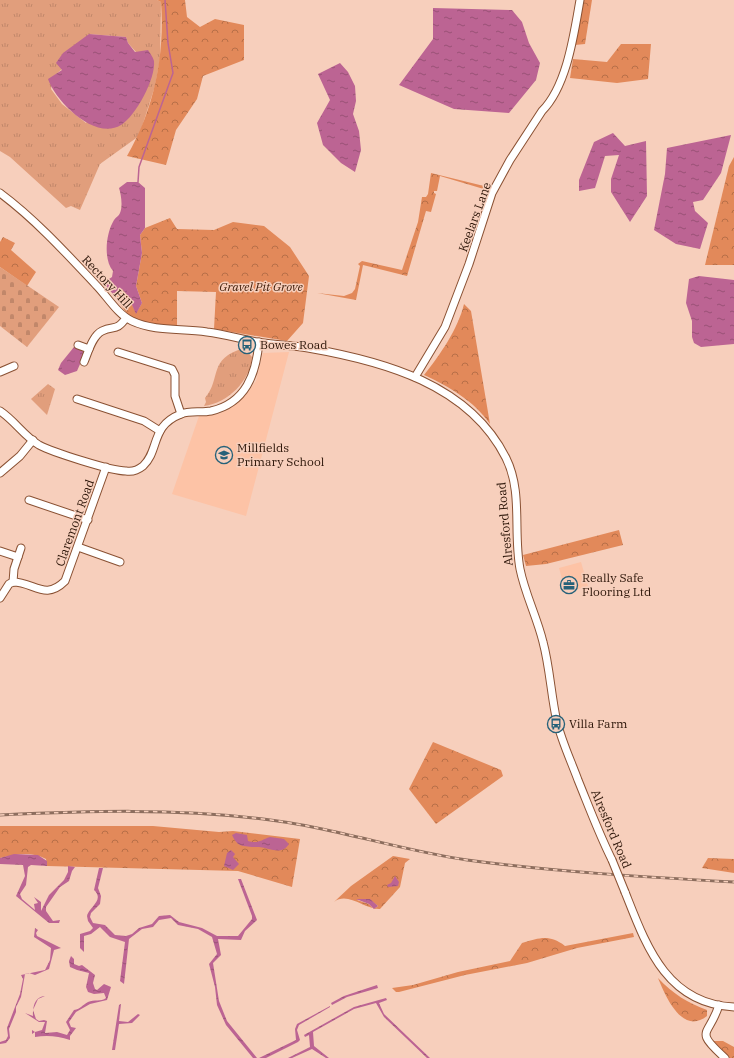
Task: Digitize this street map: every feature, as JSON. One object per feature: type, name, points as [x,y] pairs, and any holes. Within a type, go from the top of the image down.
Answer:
[{"type":"street","name":"Keelars Lane","points":[[415,377],[445,327],[470,264],[492,193],[510,160],[542,111],[548,106],[562,78],[580,0]]},
{"type":"street","name":"Rectory Hill","points":[[0,193],[19,208],[66,254],[126,318],[142,325],[162,330],[208,332],[260,342],[294,346]]},
{"type":"street","points":[[84,362],[89,349],[99,334],[102,331],[117,328],[126,318]]},
{"type":"street","points":[[0,411],[33,440],[49,449],[106,468],[126,472],[137,469],[148,459],[160,431],[167,422],[181,414],[216,410],[230,403],[242,393],[252,378],[256,367],[260,342]]},
{"type":"street","points":[[78,345],[89,349]]},
{"type":"street","name":"Alresford Road","points":[[294,346],[345,356],[415,377],[446,393],[470,412],[491,435],[508,463],[515,492],[520,569],[544,644],[558,725],[596,824],[644,940],[664,971],[679,986],[691,995],[720,1005],[734,1007]]},
{"type":"street","points":[[122,362],[121,353],[172,369],[175,375],[175,396],[181,414]]},
{"type":"street","points":[[0,372],[12,369]]},
{"type":"street","points":[[80,398],[144,421],[160,431]]},
{"type":"street","points":[[0,473],[20,456],[33,440]]},
{"type":"street","name":"Claremont Road","points":[[13,582],[45,591],[59,587],[65,581],[106,468]]},
{"type":"street","points":[[31,502],[88,520]]},
{"type":"street","points":[[78,547],[118,559]]},
{"type":"street","points":[[0,598],[9,584],[13,582],[14,569],[21,548]]},
{"type":"street","points":[[0,551],[18,557]]},
{"type":"street","points":[[720,1005],[715,1018],[706,1030],[706,1034],[708,1043],[725,1058]]},
{"type":"shaded area","name":"Millfields Primary School","points":[[289,352],[246,516],[172,494],[199,416],[219,414],[231,408],[245,396],[256,381],[263,353]]},
{"type":"shaded area","points":[[581,562],[588,586],[566,593],[559,568]]},
{"type":"green space","points":[[0,0],[157,0],[161,2],[160,59],[155,86],[139,136],[100,164],[80,210],[71,206],[66,208],[10,157],[0,151]],"holes":[[[89,34],[126,37],[128,43],[136,52],[86,123],[62,104],[51,89],[54,76],[62,69]]]},
{"type":"green space","points":[[157,0],[185,0],[187,17],[200,27],[215,19],[244,25],[244,60],[203,76],[197,99],[176,130],[166,165],[127,156],[144,120],[156,82],[162,22],[161,2]]},
{"type":"green space","points":[[584,0],[592,0],[585,44],[575,45]]},
{"type":"green space","points":[[621,44],[651,44],[648,79],[617,83],[570,78],[573,59],[607,62]]},
{"type":"green space","points":[[734,157],[734,265],[705,265],[729,166]]},
{"type":"green space","points":[[431,173],[488,187],[487,190],[440,176],[437,191],[434,191],[436,194],[431,212],[426,211],[407,276],[363,265],[356,300],[317,293],[344,296],[352,293],[355,289],[360,266],[358,264],[362,261],[402,270],[418,222],[422,197],[426,197],[428,194]]},
{"type":"green space","name":"Gravel Pit Grove","points":[[170,218],[177,229],[214,230],[233,222],[264,226],[290,247],[309,276],[303,323],[287,341],[214,329],[216,292],[177,291],[177,327],[141,323],[128,315],[113,294],[122,289],[128,296],[136,313],[142,303],[136,286],[142,253],[140,235],[145,228]]},
{"type":"green space","points":[[3,237],[15,243],[11,250],[36,272],[27,286],[0,267],[0,242]]},
{"type":"green space","points":[[0,267],[59,307],[27,347],[0,326]]},
{"type":"green space","points":[[464,304],[471,311],[490,424],[477,408],[461,395],[424,375],[448,341]]},
{"type":"green space","points":[[244,348],[252,357],[247,374],[242,382],[229,396],[213,404],[204,406],[206,402],[205,398],[210,391],[220,363],[232,352]]},
{"type":"green space","points":[[48,384],[55,389],[47,415],[31,399]]},
{"type":"green space","points":[[619,530],[623,545],[546,564],[526,566],[523,555]]},
{"type":"green space","points":[[433,742],[501,770],[503,776],[436,824],[409,789]]},
{"type":"green space","points":[[0,826],[153,826],[219,832],[233,831],[300,839],[292,887],[238,871],[47,866],[46,859],[41,856],[30,854],[18,854],[0,858]]},
{"type":"green space","points":[[393,856],[410,859],[405,863],[400,887],[380,909],[375,909],[378,906],[369,899],[357,900],[369,904],[373,908],[345,899],[339,899],[334,902],[351,886]]},
{"type":"green space","points":[[708,858],[734,859],[734,873],[702,868]]},
{"type":"green space","points":[[633,933],[634,937],[577,948],[527,963],[465,975],[399,992],[396,992],[392,988],[413,985],[458,972],[510,961],[522,943],[534,940],[549,938],[565,946]]},
{"type":"green space","points":[[658,978],[669,989],[681,997],[707,1010],[707,1016],[698,1021],[690,1021],[682,1017],[670,1003]]},
{"type":"green space","points":[[713,1041],[723,1041],[734,1047],[734,1058],[728,1058]]},
{"type":"water","points":[[433,8],[512,10],[522,22],[529,43],[540,63],[536,80],[509,113],[454,109],[399,85],[433,39]]},
{"type":"water","points":[[89,34],[126,37],[128,43],[135,52],[148,50],[154,61],[152,77],[139,105],[127,120],[121,125],[111,129],[100,128],[89,124],[78,117],[59,98],[48,79],[62,70],[56,63],[63,53]]},
{"type":"water","points":[[340,63],[348,72],[355,86],[356,101],[353,114],[359,131],[361,150],[355,172],[341,163],[323,145],[317,123],[330,100],[318,74]]},
{"type":"water","points":[[613,133],[625,146],[646,141],[647,196],[630,222],[611,192],[611,179],[619,155],[605,156],[595,188],[579,191],[579,180],[594,142]]},
{"type":"water","points":[[731,135],[721,173],[703,200],[693,202],[695,211],[708,223],[700,249],[676,244],[654,230],[665,174],[667,148]]},
{"type":"water","points":[[127,182],[138,182],[145,188],[145,228],[140,235],[142,253],[136,286],[142,303],[136,314],[128,296],[122,289],[113,294],[103,283],[112,277],[113,271],[108,260],[107,253],[109,232],[111,225],[120,214],[121,210],[119,188]]},
{"type":"water","points":[[699,276],[734,280],[734,344],[701,347],[694,343],[692,337],[692,321],[686,303],[689,279]]},
{"type":"water","points":[[74,347],[83,351],[84,355],[77,371],[65,375],[58,370],[61,363]]},
{"type":"water","points":[[236,833],[247,835],[248,841],[251,842],[270,837],[284,839],[289,844],[282,850],[244,846],[240,845],[234,839],[232,835]]},
{"type":"water","points":[[231,850],[235,854],[233,857],[239,864],[233,870],[224,866],[227,853]]},
{"type":"water","points":[[14,854],[38,855],[47,861],[47,866],[31,865],[28,867],[26,885],[20,894],[22,899],[35,910],[34,904],[38,903],[34,897],[41,902],[41,911],[49,895],[64,880],[68,872],[68,866],[75,867],[69,881],[60,887],[46,907],[46,911],[53,921],[60,920],[59,923],[49,923],[16,896],[25,876],[23,865],[0,864],[0,858]]},
{"type":"water","points":[[99,868],[103,868],[98,888],[101,896],[100,904],[91,913],[90,917],[93,923],[105,925],[115,935],[126,936],[132,934],[139,928],[152,924],[159,916],[170,915],[179,922],[202,928],[217,936],[238,936],[252,919],[238,879],[241,879],[257,920],[245,931],[241,940],[218,939],[221,955],[213,963],[219,1001],[227,1021],[257,1058],[253,1058],[226,1025],[217,1005],[215,987],[209,964],[217,954],[212,937],[198,929],[178,925],[171,918],[159,920],[153,927],[142,929],[129,939],[124,984],[120,981],[125,942],[110,937],[100,927],[91,934],[84,936],[84,952],[80,948],[80,934],[90,931],[93,928],[88,921],[87,916],[98,897],[94,890]]},
{"type":"water","points":[[395,876],[399,882],[398,886],[388,887],[387,885],[391,883]]},
{"type":"water","points":[[356,899],[370,899],[378,906],[374,909],[369,904]]},
{"type":"water","points":[[35,928],[38,930],[36,933],[37,936],[61,948],[54,950],[49,969],[35,975],[30,973],[45,970],[50,960],[51,948],[34,937]]},
{"type":"water","points":[[71,956],[74,959],[74,964],[79,966],[82,965],[95,975],[93,983],[95,989],[97,990],[104,984],[111,987],[107,1000],[90,1004],[76,1012],[69,1022],[71,1027],[76,1028],[70,1036],[70,1040],[52,1036],[35,1037],[35,1032],[42,1030],[45,1022],[39,1022],[25,1013],[33,1016],[33,1011],[36,1019],[39,1021],[47,1021],[45,1033],[57,1032],[67,1035],[70,1030],[66,1022],[74,1010],[90,1001],[102,1000],[106,998],[104,993],[94,994],[88,992],[86,987],[89,973],[70,967],[69,961]]},
{"type":"water","points":[[25,974],[21,997],[9,1029],[10,1038],[6,1043],[0,1044],[0,1042],[6,1040],[8,1036],[7,1028],[20,994],[23,979],[21,975]]},
{"type":"water","points":[[377,985],[378,988],[347,997],[332,1005],[331,1003],[344,996]]},
{"type":"water","points":[[45,996],[38,999],[33,1009],[36,1000],[38,998]]},
{"type":"water","points":[[386,998],[387,1000],[379,1003],[384,1014],[430,1058],[427,1058],[384,1017],[376,1003],[354,1009],[313,1032],[314,1046],[329,1058],[326,1058],[312,1049],[292,1058],[288,1058],[310,1047],[309,1035],[305,1037],[304,1035],[354,1007]]},
{"type":"water","points":[[121,1004],[119,1021],[128,1022],[138,1014],[140,1015],[132,1023],[119,1024],[115,1050],[112,1050],[119,1005]]},
{"type":"water","points":[[330,1006],[299,1025],[297,1030],[300,1040],[298,1042],[266,1058],[259,1058],[296,1040],[295,1029],[297,1024]]},
{"type":"waterway","points":[[138,182],[139,167],[173,73],[168,43],[165,0]]},
{"type":"railway","points":[[0,815],[132,811],[197,813],[263,819],[314,827],[442,856],[467,860],[567,871],[734,882]]},
{"type":"place","name":"Bowes Road","points":[[247,345]]},
{"type":"place","name":"Millfields Primary School","points":[[224,455]]},
{"type":"place","name":"Really Safe Flooring Ltd","points":[[569,585]]},
{"type":"place","name":"Villa Farm","points":[[556,724]]}]
